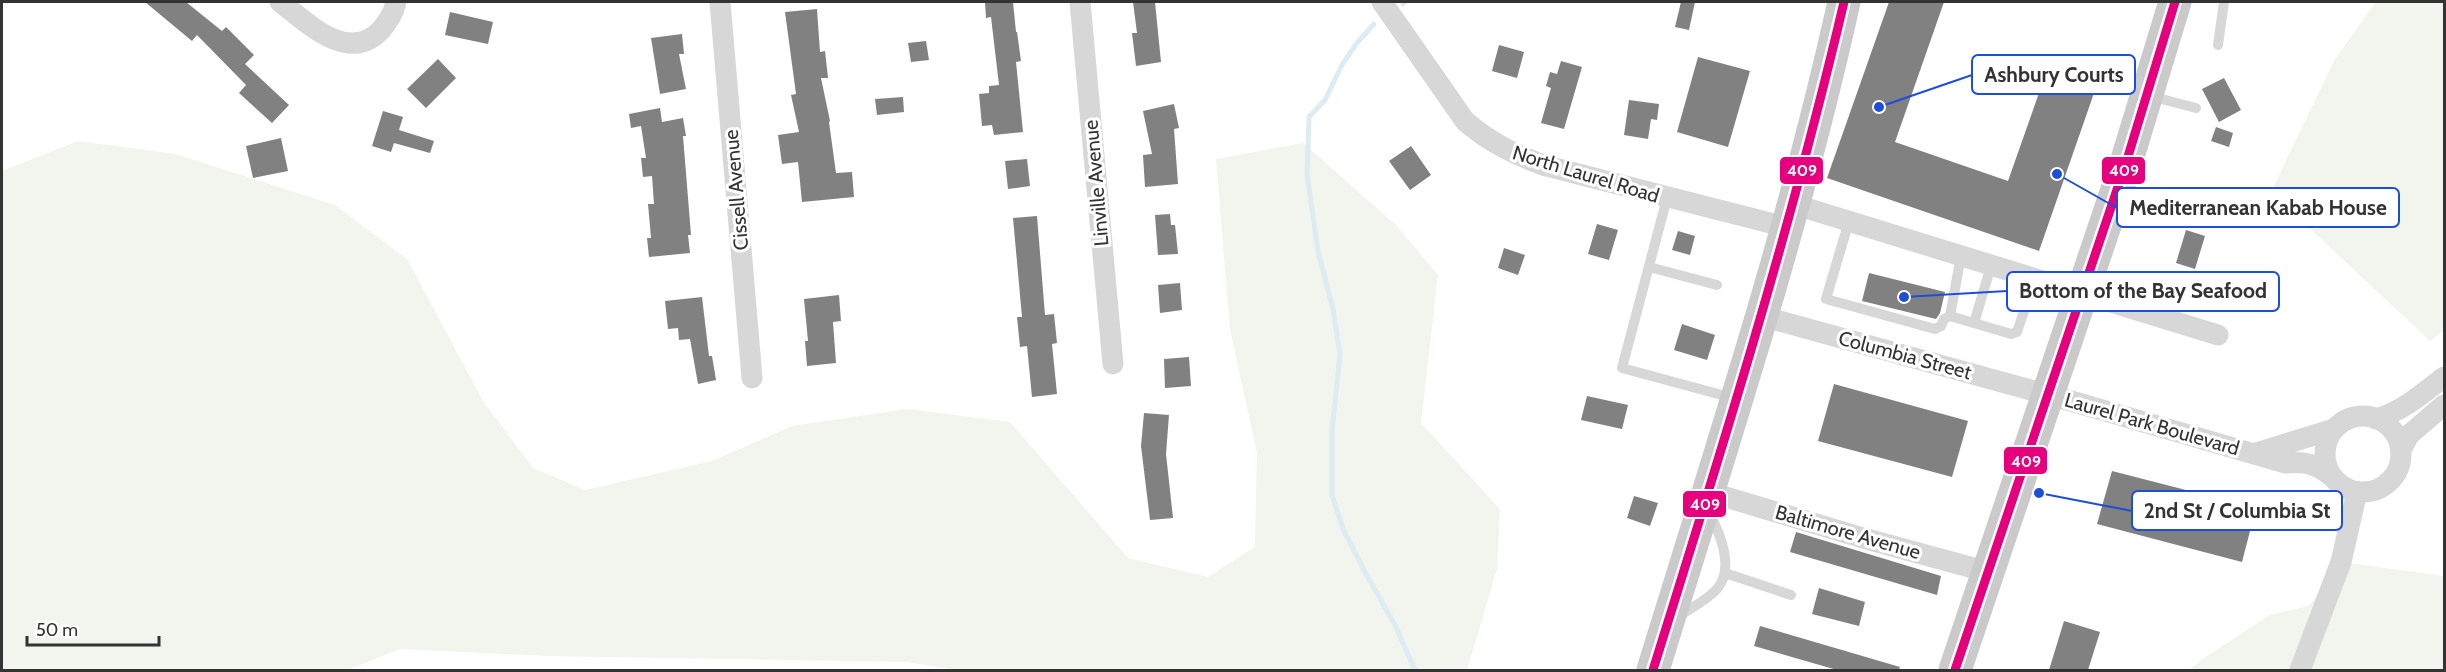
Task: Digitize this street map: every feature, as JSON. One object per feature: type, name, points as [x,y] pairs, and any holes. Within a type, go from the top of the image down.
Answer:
[{"type":"main road","points":[[1653,670],[1761,316],[1844,2]]},
{"type":"main road","points":[[1955,670],[2083,294],[2175,2]]},
{"type":"street","points":[[280,2],[326,38],[344,44],[362,42],[376,35],[395,10],[396,2]]},
{"type":"street","name":"Cissell Avenue","points":[[720,2],[752,378]]},
{"type":"street","name":"Linville Avenue","points":[[1080,2],[1113,364]]},
{"type":"street","name":"North Laurel Road","points":[[1382,2],[1465,121],[1482,136],[1505,150],[1543,165],[1667,198],[1789,216],[1849,221],[2218,335]]},
{"type":"street","name":"Columbia Street","points":[[1761,316],[2048,394]]},
{"type":"street","name":"Laurel Park Boulevard","points":[[2256,453],[2334,429],[2344,421],[2355,417],[2368,416],[2376,419],[2394,413],[2445,376]]},
{"type":"street","name":"Laurel Park Boulevard","points":[[2048,394],[2285,463],[2301,461],[2317,465],[2340,485],[2357,492]]},
{"type":"street","points":[[2401,450],[2409,435],[2445,405]]},
{"type":"street","points":[[2300,670],[2341,562],[2357,492],[2376,490],[2387,484],[2396,474],[2400,462],[2401,450],[2397,438],[2390,428],[2376,419]]},
{"type":"street","points":[[2331,476],[2324,452],[2327,440],[2334,429]]},
{"type":"street","name":"Baltimore Avenue","points":[[1707,498],[1988,572]]},
{"type":"lane","points":[[2218,45],[2224,2]]},
{"type":"lane","points":[[2146,95],[2196,108]]},
{"type":"lane","points":[[1667,198],[1622,368],[1736,398]]},
{"type":"lane","points":[[1849,221],[1826,299],[1935,329],[1950,316],[2011,334],[2017,332],[2035,279]]},
{"type":"lane","points":[[1950,316],[1961,256]]},
{"type":"lane","points":[[1974,323],[1991,266]]},
{"type":"lane","points":[[1649,267],[1717,285]]},
{"type":"lane","points":[[1667,625],[1717,588],[1725,573],[1720,532],[1707,498]]},
{"type":"lane","points":[[1725,573],[1791,595]]},
{"type":"shaded area","points":[[2376,2],[2444,2],[2444,330],[2430,341],[2271,192],[2335,59]]},
{"type":"shaded area","points":[[78,141],[175,154],[335,205],[407,259],[483,401],[533,468],[585,490],[712,461],[792,426],[907,409],[1010,422],[1128,558],[1208,577],[1255,547],[1257,453],[1230,329],[1216,159],[1303,143],[1396,225],[1438,275],[1421,423],[1500,509],[1497,569],[1467,670],[956,670],[908,662],[549,656],[400,649],[348,670],[2,670],[2,171]]},
{"type":"shaded area","points":[[2341,562],[2444,576],[2444,670],[2189,670],[2270,615],[2309,606]]},
{"type":"building","points":[[145,2],[186,2],[222,31],[226,27],[254,55],[245,64],[289,105],[272,123],[239,93],[246,85],[197,35],[192,41]]},
{"type":"building","points":[[985,2],[1013,2],[1021,61],[1016,62],[1023,132],[994,135],[992,125],[982,126],[979,94],[989,93],[989,86],[999,85],[991,17],[986,18]]},
{"type":"building","points":[[1133,2],[1155,2],[1161,62],[1136,66],[1132,33],[1137,33]]},
{"type":"building","points":[[1681,2],[1695,2],[1689,30],[1675,27]]},
{"type":"building","points":[[1889,2],[1944,2],[1895,142],[2008,181],[2052,56],[2101,73],[2039,251],[1827,178]]},
{"type":"building","points":[[817,9],[820,52],[825,51],[828,78],[821,78],[830,121],[836,173],[852,172],[854,197],[802,202],[798,162],[782,164],[778,135],[799,132],[791,95],[796,94],[785,12]]},
{"type":"building","points":[[450,12],[493,22],[488,44],[445,35]]},
{"type":"building","points":[[682,34],[684,54],[679,54],[686,89],[660,94],[651,38]]},
{"type":"building","points":[[926,41],[929,60],[911,62],[908,43]]},
{"type":"building","points":[[1499,45],[1524,52],[1517,78],[1492,71]]},
{"type":"building","points":[[1698,57],[1750,71],[1728,147],[1677,132]]},
{"type":"building","points":[[438,59],[456,78],[426,108],[407,89]]},
{"type":"building","points":[[1561,61],[1582,67],[1564,129],[1541,123],[1551,88],[1546,86],[1550,72],[1557,74]]},
{"type":"building","points":[[2224,78],[2241,110],[2219,122],[2202,89]]},
{"type":"building","points":[[903,97],[904,112],[877,115],[875,99]]},
{"type":"building","points":[[1629,100],[1659,104],[1657,120],[1651,119],[1648,139],[1624,135]]},
{"type":"building","points":[[1174,104],[1179,128],[1174,129],[1178,184],[1145,187],[1143,155],[1152,154],[1143,111]]},
{"type":"building","points":[[660,108],[662,122],[683,118],[686,136],[683,136],[691,235],[688,235],[690,253],[649,257],[647,238],[651,238],[648,204],[654,204],[652,176],[643,177],[641,158],[646,158],[641,126],[631,128],[629,114]]},
{"type":"building","points":[[383,111],[403,117],[399,130],[434,141],[430,153],[394,143],[391,152],[372,146]]},
{"type":"building","points":[[2216,127],[2233,133],[2229,147],[2211,141]]},
{"type":"building","points":[[281,138],[288,171],[253,178],[246,146]]},
{"type":"building","points":[[1411,146],[1431,175],[1410,190],[1389,161]]},
{"type":"building","points":[[1027,159],[1030,186],[1008,189],[1005,161]]},
{"type":"building","points":[[1170,214],[1171,225],[1175,225],[1178,254],[1158,255],[1155,215]]},
{"type":"building","points":[[1037,216],[1045,315],[1054,314],[1057,343],[1052,344],[1057,394],[1032,397],[1027,346],[1020,347],[1017,317],[1022,317],[1013,218]]},
{"type":"building","points":[[1597,224],[1618,230],[1609,260],[1588,254]]},
{"type":"building","points":[[2186,230],[2205,236],[2195,269],[2176,263]]},
{"type":"building","points":[[1678,231],[1695,236],[1690,255],[1672,250]]},
{"type":"building","points":[[1504,248],[1525,255],[1518,275],[1498,268]]},
{"type":"building","points":[[1869,273],[1945,292],[1940,313],[1936,319],[1862,301]]},
{"type":"building","points":[[1180,283],[1182,310],[1160,313],[1158,285]]},
{"type":"building","points":[[839,295],[841,321],[833,322],[836,363],[807,366],[805,341],[808,341],[804,299]]},
{"type":"building","points":[[702,297],[709,356],[712,356],[716,380],[698,384],[690,339],[679,340],[678,328],[668,329],[665,301]]},
{"type":"building","points":[[1682,324],[1715,335],[1707,360],[1674,350]]},
{"type":"building","points":[[1189,357],[1191,386],[1165,388],[1164,359]]},
{"type":"building","points":[[1834,384],[1968,421],[1952,477],[1818,441]]},
{"type":"building","points":[[1587,396],[1628,405],[1622,429],[1581,420]]},
{"type":"building","points":[[1144,413],[1169,415],[1166,454],[1173,518],[1150,520],[1141,446]]},
{"type":"building","points":[[2112,471],[2256,508],[2242,562],[2097,524]]},
{"type":"building","points":[[1634,496],[1658,503],[1650,526],[1627,518]]},
{"type":"building","points":[[1796,532],[1941,576],[1937,595],[1790,552]]},
{"type":"building","points":[[1819,588],[1865,602],[1859,626],[1812,614]]},
{"type":"building","points":[[2064,621],[2100,632],[2088,670],[2049,670]]},
{"type":"building","points":[[1760,626],[1900,667],[1899,670],[1837,670],[1754,646]]},
{"type":"waterway","points":[[1374,24],[1356,44],[1342,65],[1325,100],[1309,117],[1307,175],[1318,251],[1333,309],[1340,354],[1332,431],[1332,495],[1343,529],[1395,625],[1415,670]]},
{"type":"transit line","name":"409","points":[[1653,670],[1730,421],[1802,171],[1844,2]]},
{"type":"transit line","name":"409","points":[[1955,670],[2126,163],[2175,2]]},
{"type":"place","name":"Ashbury Courts","points":[[1879,107]]},
{"type":"place","name":"Mediterranean Kabab House","points":[[2057,174]]},
{"type":"place","name":"Bottom of the Bay Seafood","points":[[1904,297]]},
{"type":"place","name":"2nd St / Columbia St","points":[[2039,493]]}]
